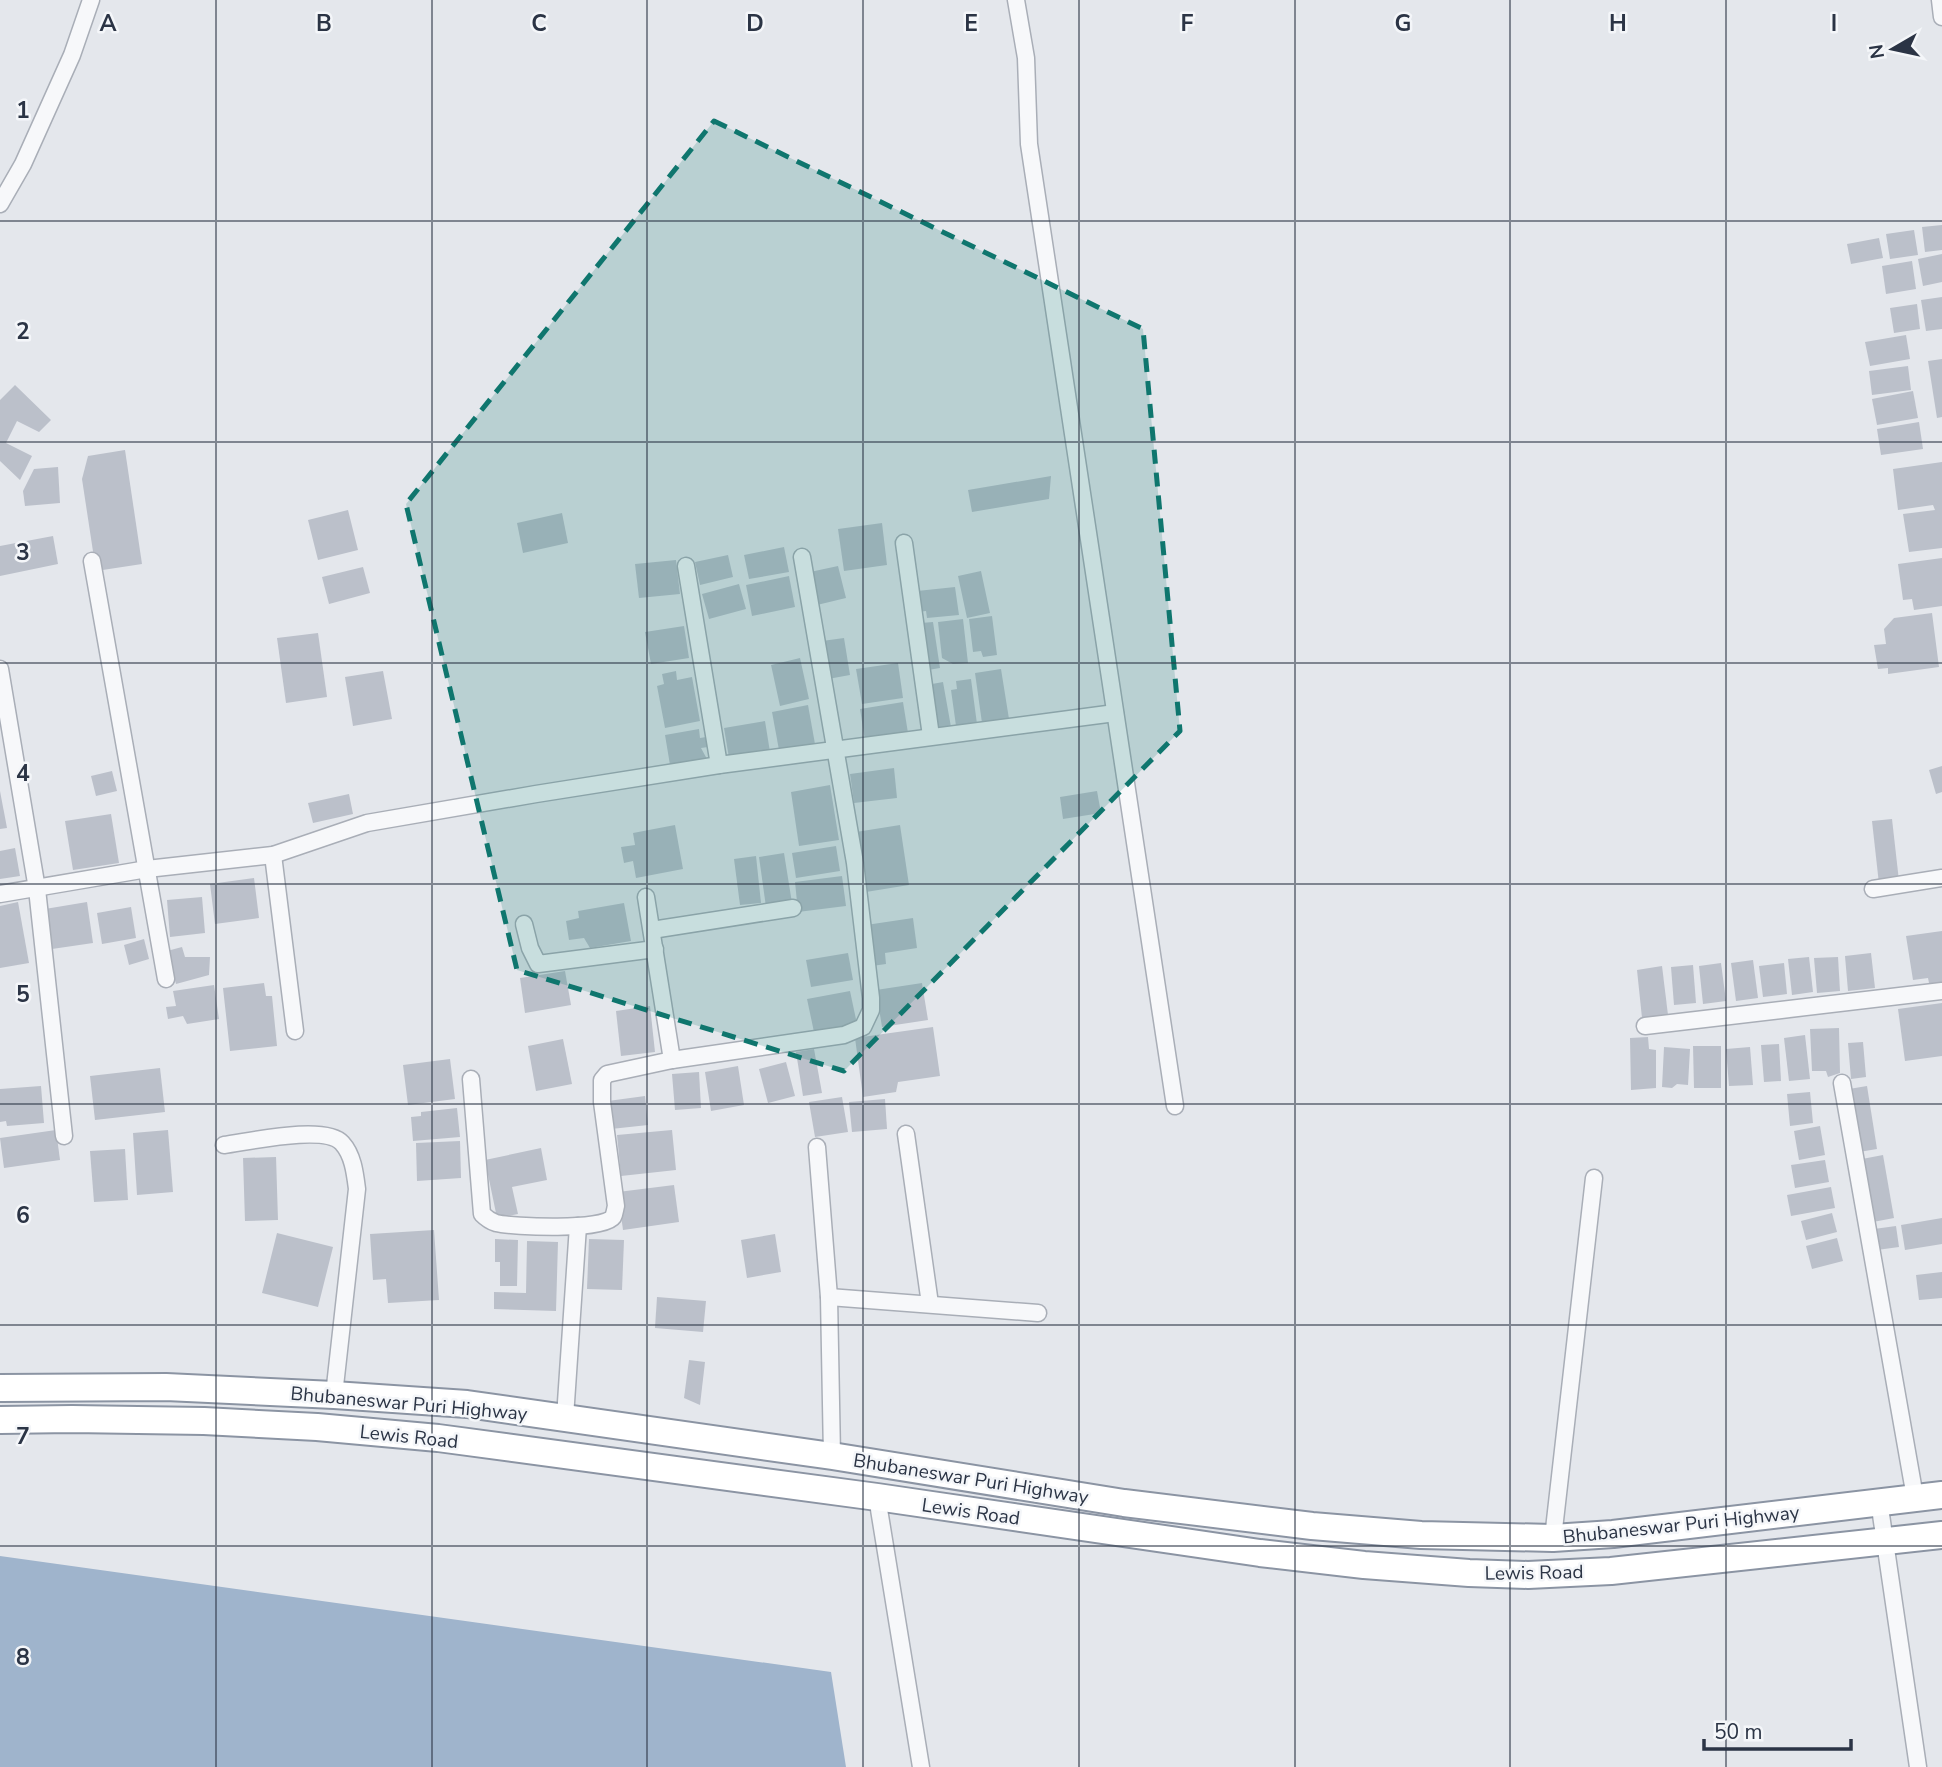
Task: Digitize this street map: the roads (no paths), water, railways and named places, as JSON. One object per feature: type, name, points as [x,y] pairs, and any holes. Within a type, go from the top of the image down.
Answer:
[{"type":"highway","name":"Bhubaneswar Puri Highway","points":[[0,1388],[166,1387],[467,1404],[832,1456],[1124,1503],[1312,1526],[1421,1535],[1553,1538],[1613,1534],[1942,1495]]},
{"type":"highway","name":"Lewis Road","points":[[0,1420],[190,1421],[331,1428],[513,1447],[1260,1553],[1469,1573],[1611,1571],[1942,1535]]},
{"type":"street","points":[[0,204],[23,164],[66,67],[91,0]]},
{"type":"street","points":[[1016,0],[1026,58],[1029,144],[1175,1106]]},
{"type":"street","points":[[1940,0],[1942,16]]},
{"type":"street","points":[[904,543],[931,736]]},
{"type":"street","points":[[471,1079],[482,1214],[492,1222],[507,1225],[578,1226],[606,1222],[613,1217],[616,1206],[602,1102],[603,1080],[607,1074],[672,1060],[844,1035],[863,1027],[868,1020],[871,998],[855,863],[802,557]]},
{"type":"street","points":[[92,561],[166,979]]},
{"type":"street","points":[[686,566],[719,765]]},
{"type":"street","points":[[0,669],[37,889],[64,1136]]},
{"type":"street","points":[[0,894],[147,869],[273,855],[349,829],[392,818],[719,765],[1115,713]]},
{"type":"street","points":[[273,855],[295,1031]]},
{"type":"street","points":[[1873,889],[1942,878]]},
{"type":"street","points":[[646,897],[672,1060]]},
{"type":"street","points":[[652,930],[793,908]]},
{"type":"street","points":[[524,924],[530,948],[538,964],[655,949]]},
{"type":"street","points":[[1645,1026],[1942,991]]},
{"type":"street","points":[[1842,1083],[1915,1497]]},
{"type":"street","points":[[906,1134],[930,1304]]},
{"type":"street","points":[[224,1145],[300,1135],[326,1135],[340,1140],[351,1160],[357,1189],[334,1395]]},
{"type":"street","points":[[817,1147],[829,1297],[832,1456]]},
{"type":"street","points":[[1553,1538],[1594,1178]]},
{"type":"street","points":[[565,1418],[578,1226]]},
{"type":"street","points":[[829,1297],[1038,1313]]},
{"type":"street","points":[[877,1497],[921,1767]]},
{"type":"street","points":[[1879,1501],[1918,1767]]},
{"type":"water","points":[[0,1556],[831,1672],[846,1767],[0,1767]]}]
